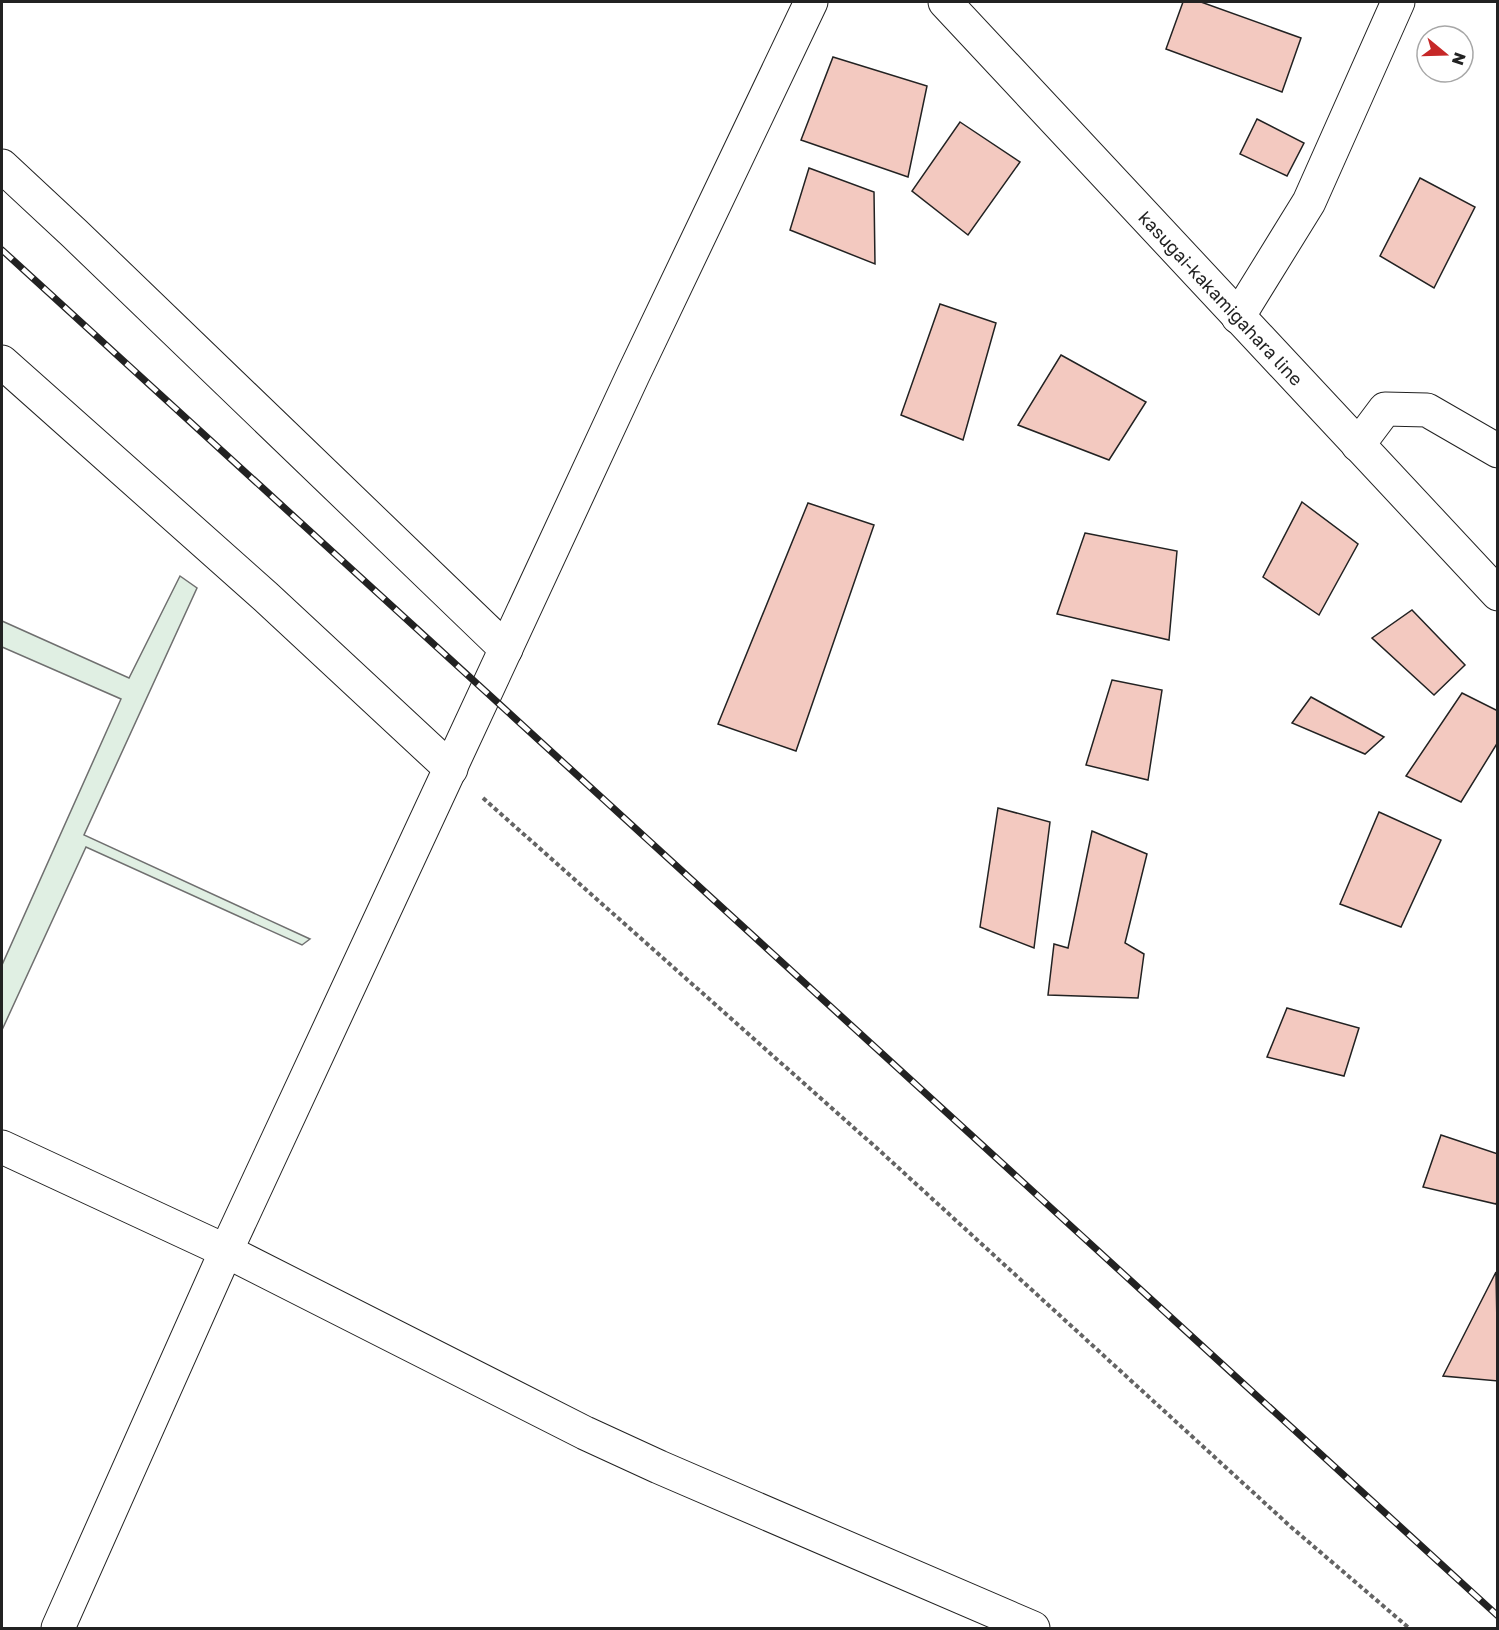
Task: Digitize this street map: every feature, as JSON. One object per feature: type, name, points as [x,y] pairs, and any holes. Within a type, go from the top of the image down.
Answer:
[{"type":"street","points":[[58,1629],[226,1251],[628,385],[811,2]]},
{"type":"street","name":"kasugai-kakamigahara line","points":[[945,2],[1497,594]]},
{"type":"street","points":[[1238,317],[1309,202],[1398,2]]},
{"type":"street","points":[[2,166],[506,649]]},
{"type":"street","points":[[2,362],[266,597],[451,769]]},
{"type":"street","points":[[1358,446],[1385,409],[1427,410],[1497,451]]},
{"type":"street","points":[[2,1147],[226,1251],[585,1433],[1033,1629]]},
{"type":"path","points":[[451,769],[880,1151],[1291,1527],[1409,1629]]},
{"type":"green space","points":[[180,576],[197,588],[84,835],[310,939],[302,945],[86,847],[2,1030],[2,965],[121,699],[2,647],[2,621],[129,678]]},
{"type":"building","points":[[1183,2],[1201,2],[1301,38],[1282,92],[1166,49]]},
{"type":"building","points":[[833,57],[927,86],[908,177],[801,140]]},
{"type":"building","points":[[1257,119],[1304,143],[1287,176],[1240,154]]},
{"type":"building","points":[[960,122],[1020,162],[968,235],[912,191]]},
{"type":"building","points":[[809,168],[874,192],[875,264],[790,230]]},
{"type":"building","points":[[1420,178],[1475,207],[1434,288],[1380,256]]},
{"type":"building","points":[[940,304],[996,323],[963,440],[901,415]]},
{"type":"building","points":[[1061,355],[1146,402],[1109,460],[1018,425]]},
{"type":"building","points":[[1302,502],[1358,544],[1319,615],[1263,577]]},
{"type":"building","points":[[808,503],[874,525],[796,751],[718,724]]},
{"type":"building","points":[[1085,533],[1177,551],[1169,640],[1057,614]]},
{"type":"building","points":[[1412,610],[1465,665],[1434,695],[1372,638]]},
{"type":"building","points":[[1112,680],[1162,690],[1148,780],[1086,765]]},
{"type":"building","points":[[1462,693],[1498,711],[1498,742],[1461,802],[1406,776]]},
{"type":"building","points":[[1311,697],[1384,737],[1365,754],[1292,723]]},
{"type":"building","points":[[998,808],[1050,822],[1034,948],[980,927]]},
{"type":"building","points":[[1379,812],[1441,840],[1401,927],[1340,904]]},
{"type":"building","points":[[1092,831],[1147,854],[1125,943],[1144,954],[1138,998],[1048,995],[1054,944],[1068,948]]},
{"type":"building","points":[[1287,1008],[1359,1028],[1344,1076],[1267,1057]]},
{"type":"building","points":[[1441,1135],[1498,1154],[1496,1204],[1423,1187]]},
{"type":"building","points":[[1496,1272],[1498,1381],[1443,1376]]},
{"type":"railway","points":[[2,250],[1498,1616]]}]
